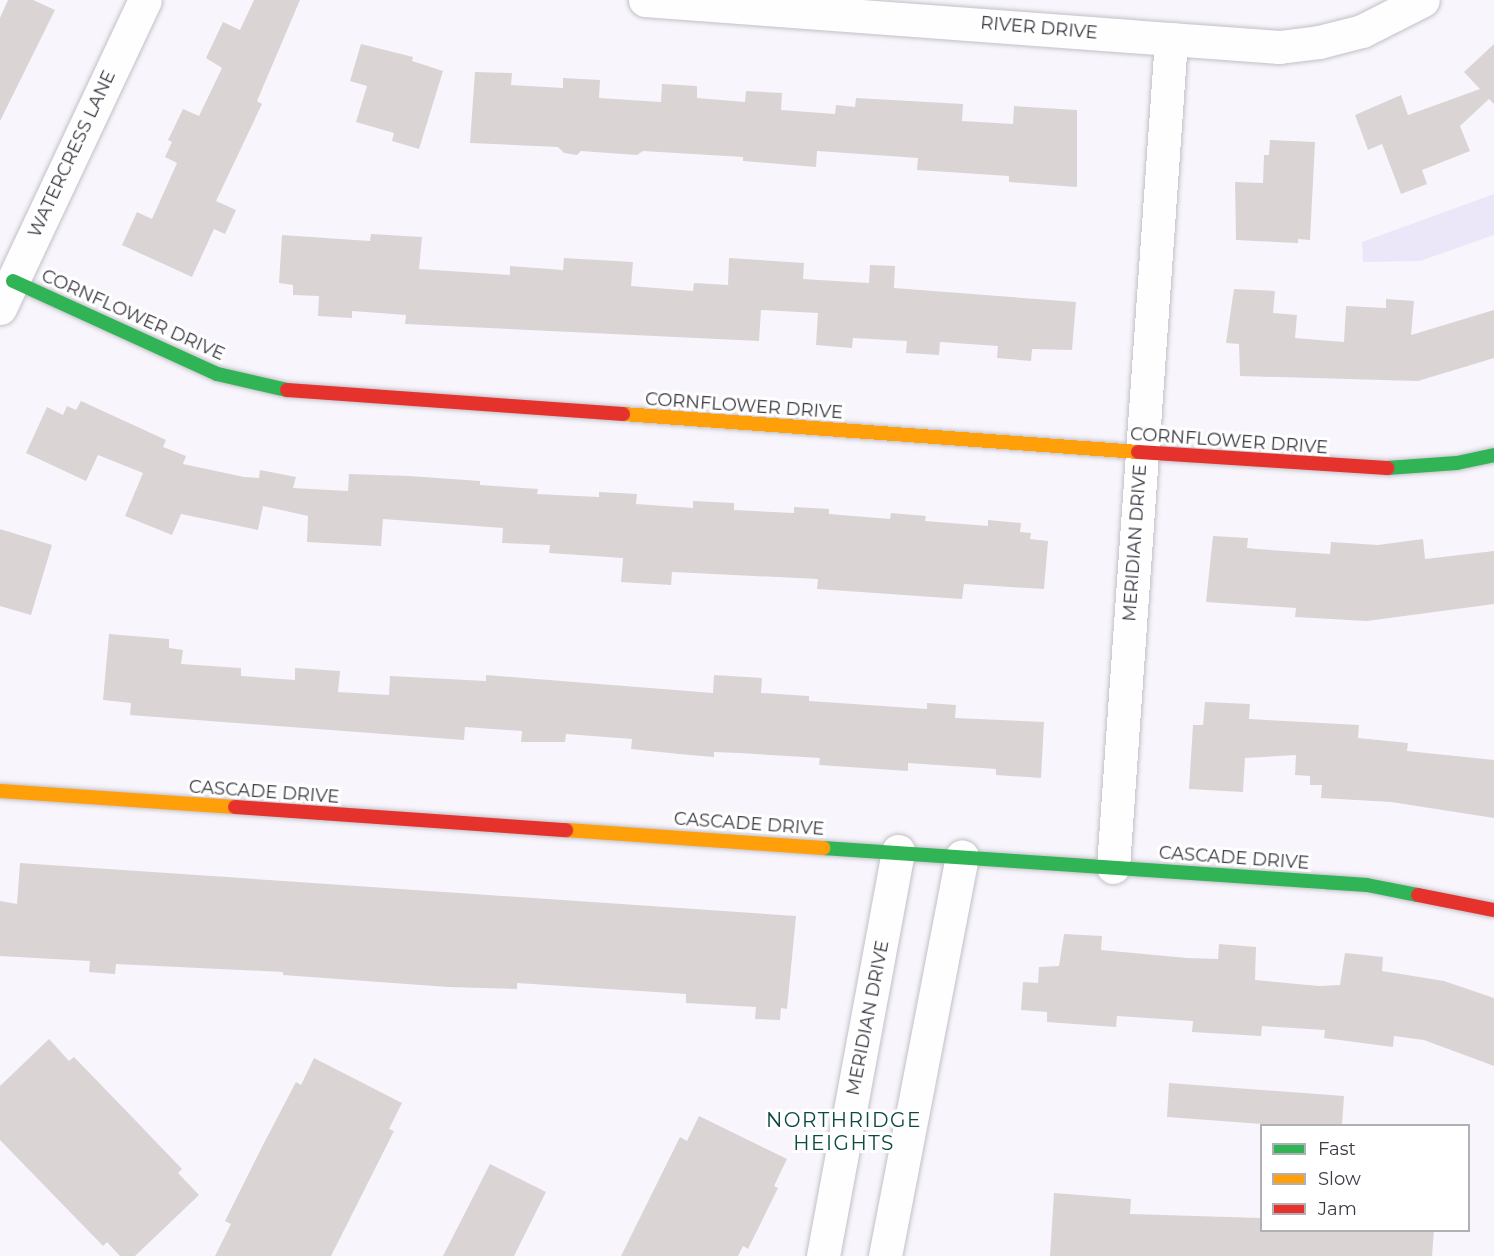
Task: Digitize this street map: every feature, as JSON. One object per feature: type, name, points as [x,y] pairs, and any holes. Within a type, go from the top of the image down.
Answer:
[{"type":"street","name":"WATERCRESS LANE","points":[[6,295],[145,0]]},
{"type":"street","name":"RIVER DRIVE","points":[[645,0],[808,6],[1262,46],[1319,42],[1382,23],[1423,0]]},
{"type":"street","name":"MERIDIAN DRIVE","points":[[1113,867],[1171,39]]},
{"type":"street","name":"CORNFLOWER DRIVE","points":[[6,295],[217,374],[287,390],[1370,469],[1457,463],[1494,455]]},
{"type":"street","name":"CASCADE DRIVE","points":[[0,791],[1367,885],[1494,910]]},
{"type":"street","name":"MERIDIAN DRIVE","points":[[823,1256],[898,851]]},
{"type":"street","points":[[885,1256],[962,856]]},
{"type":"shaded area","points":[[1494,194],[1494,235],[1420,261],[1363,262],[1362,242]]},
{"type":"building","points":[[8,0],[33,0],[55,10],[0,121],[0,18]]},
{"type":"building","points":[[254,0],[300,0],[257,101],[262,104],[216,201],[236,210],[225,234],[214,229],[192,277],[122,245],[137,212],[152,219],[177,163],[165,157],[172,142],[168,140],[183,109],[199,116],[222,68],[206,58],[223,22],[240,30]]},
{"type":"building","points":[[361,44],[413,57],[412,61],[443,71],[419,149],[392,141],[394,133],[356,122],[367,86],[350,81]]},
{"type":"building","points":[[1494,44],[1494,104],[1489,99],[1460,126],[1470,151],[1422,170],[1427,184],[1401,194],[1382,144],[1368,150],[1355,115],[1401,95],[1408,115],[1480,89],[1464,72]]},
{"type":"building","points":[[475,72],[512,73],[511,85],[563,88],[563,78],[600,80],[599,98],[661,102],[662,84],[697,86],[697,98],[745,102],[746,91],[782,93],[781,110],[835,114],[836,105],[855,107],[856,98],[963,104],[962,121],[1013,124],[1014,106],[1077,110],[1077,187],[1009,182],[1009,176],[917,170],[918,158],[817,151],[816,167],[743,161],[743,157],[643,151],[637,155],[581,151],[577,155],[564,153],[558,147],[470,143]]},
{"type":"building","points":[[1270,140],[1315,142],[1310,240],[1298,239],[1298,243],[1236,240],[1235,182],[1263,183],[1264,155],[1269,155]]},
{"type":"building","points":[[371,234],[422,237],[419,269],[510,275],[510,266],[563,270],[564,258],[633,262],[631,286],[693,291],[694,283],[728,285],[729,258],[804,263],[803,279],[869,283],[870,265],[895,266],[894,288],[1076,302],[1072,350],[1032,349],[1031,361],[997,358],[998,346],[940,342],[939,355],[906,353],[907,341],[853,338],[852,348],[816,345],[818,313],[761,310],[759,341],[405,324],[406,315],[352,311],[352,318],[318,316],[319,296],[293,295],[293,285],[279,283],[282,235],[370,241]]},
{"type":"building","points":[[1234,289],[1275,291],[1273,313],[1297,315],[1295,338],[1344,342],[1346,306],[1386,308],[1386,299],[1414,301],[1411,335],[1494,310],[1494,358],[1418,381],[1240,376],[1239,344],[1226,343]]},
{"type":"building","points":[[81,401],[166,440],[163,447],[186,456],[183,464],[244,477],[259,478],[260,470],[296,477],[293,488],[348,491],[349,474],[409,476],[480,481],[480,485],[538,489],[537,494],[599,497],[599,492],[637,494],[636,504],[693,508],[693,501],[734,503],[734,510],[794,513],[794,507],[829,509],[829,514],[890,519],[891,513],[926,516],[925,521],[988,526],[988,520],[1021,523],[1020,532],[1031,533],[1030,539],[1048,541],[1044,589],[964,584],[962,599],[817,589],[818,579],[672,572],[671,585],[621,582],[623,558],[549,553],[550,545],[502,543],[503,528],[383,519],[381,546],[307,542],[308,516],[263,506],[258,530],[181,514],[172,535],[125,516],[143,473],[98,455],[86,481],[26,453],[47,407],[63,415],[67,406],[76,410]]},
{"type":"building","points":[[0,529],[52,545],[31,615],[0,606]]},
{"type":"building","points":[[1213,536],[1248,538],[1247,548],[1330,554],[1331,542],[1378,545],[1423,539],[1425,559],[1494,551],[1494,604],[1367,621],[1295,617],[1296,608],[1206,602]]},
{"type":"building","points":[[109,634],[169,639],[169,648],[183,650],[181,664],[241,668],[241,676],[295,680],[295,668],[340,671],[338,692],[389,695],[390,676],[486,681],[486,675],[713,693],[714,675],[762,678],[761,693],[809,696],[809,701],[927,709],[927,703],[956,705],[955,718],[1044,722],[1041,778],[996,775],[996,769],[908,763],[908,771],[819,765],[820,758],[714,752],[714,757],[679,754],[631,749],[632,739],[566,734],[565,742],[521,742],[522,731],[465,727],[464,740],[130,715],[131,703],[103,700]]},
{"type":"building","points":[[1205,702],[1250,704],[1249,719],[1359,725],[1358,738],[1408,743],[1407,751],[1494,760],[1494,818],[1391,802],[1321,798],[1322,785],[1310,785],[1310,776],[1295,775],[1296,755],[1245,758],[1243,792],[1189,789],[1193,725],[1203,725]]},
{"type":"building","points":[[20,863],[796,916],[787,1009],[781,1008],[780,1020],[755,1019],[756,1007],[686,1003],[686,994],[517,983],[517,989],[448,987],[283,975],[283,972],[116,964],[115,974],[89,972],[90,961],[0,956],[0,901],[17,904]]},
{"type":"building","points":[[1064,934],[1102,936],[1101,950],[1187,958],[1218,959],[1219,944],[1256,947],[1255,980],[1319,986],[1340,985],[1345,953],[1383,957],[1382,971],[1444,981],[1494,998],[1494,1066],[1424,1040],[1394,1036],[1393,1047],[1324,1038],[1325,1030],[1262,1026],[1261,1036],[1192,1032],[1193,1021],[1117,1016],[1116,1027],[1047,1022],[1047,1012],[1021,1010],[1023,982],[1038,983],[1039,967],[1059,966]]},
{"type":"building","points":[[49,1039],[69,1061],[74,1057],[134,1119],[182,1169],[178,1173],[199,1195],[135,1256],[120,1256],[107,1242],[103,1246],[0,1140],[0,1086]]},
{"type":"building","points":[[314,1058],[402,1103],[389,1129],[394,1131],[331,1256],[215,1256],[231,1224],[225,1221],[264,1143],[296,1082],[301,1085]]},
{"type":"building","points":[[1169,1083],[1344,1096],[1342,1124],[1263,1124],[1167,1117]]},
{"type":"building","points":[[699,1116],[787,1159],[774,1186],[778,1188],[748,1249],[743,1246],[738,1256],[621,1256],[680,1137],[687,1141]]},
{"type":"building","points":[[490,1164],[546,1192],[514,1256],[443,1256]]},
{"type":"building","points":[[1054,1193],[1131,1199],[1130,1214],[1260,1218],[1260,1232],[1434,1232],[1432,1256],[1050,1256]]},
{"type":"traffic: fast","points":[[13,281],[217,374],[287,390]]},
{"type":"traffic: fast","points":[[1387,468],[1457,463],[1494,455]]},
{"type":"traffic: fast","points":[[823,848],[1367,885],[1418,895]]},
{"type":"traffic: slow","points":[[623,414],[1138,452]]},
{"type":"traffic: slow","points":[[0,791],[235,807]]},
{"type":"traffic: slow","points":[[566,830],[823,848]]},
{"type":"traffic: jam","points":[[287,390],[623,414]]},
{"type":"traffic: jam","points":[[1138,452],[1387,468]]},
{"type":"traffic: jam","points":[[235,807],[566,830]]},
{"type":"traffic: jam","points":[[1418,895],[1494,910]]},
{"type":"district","name":"NORTHRIDGE HEIGHTS","points":[[844,1132]]}]
